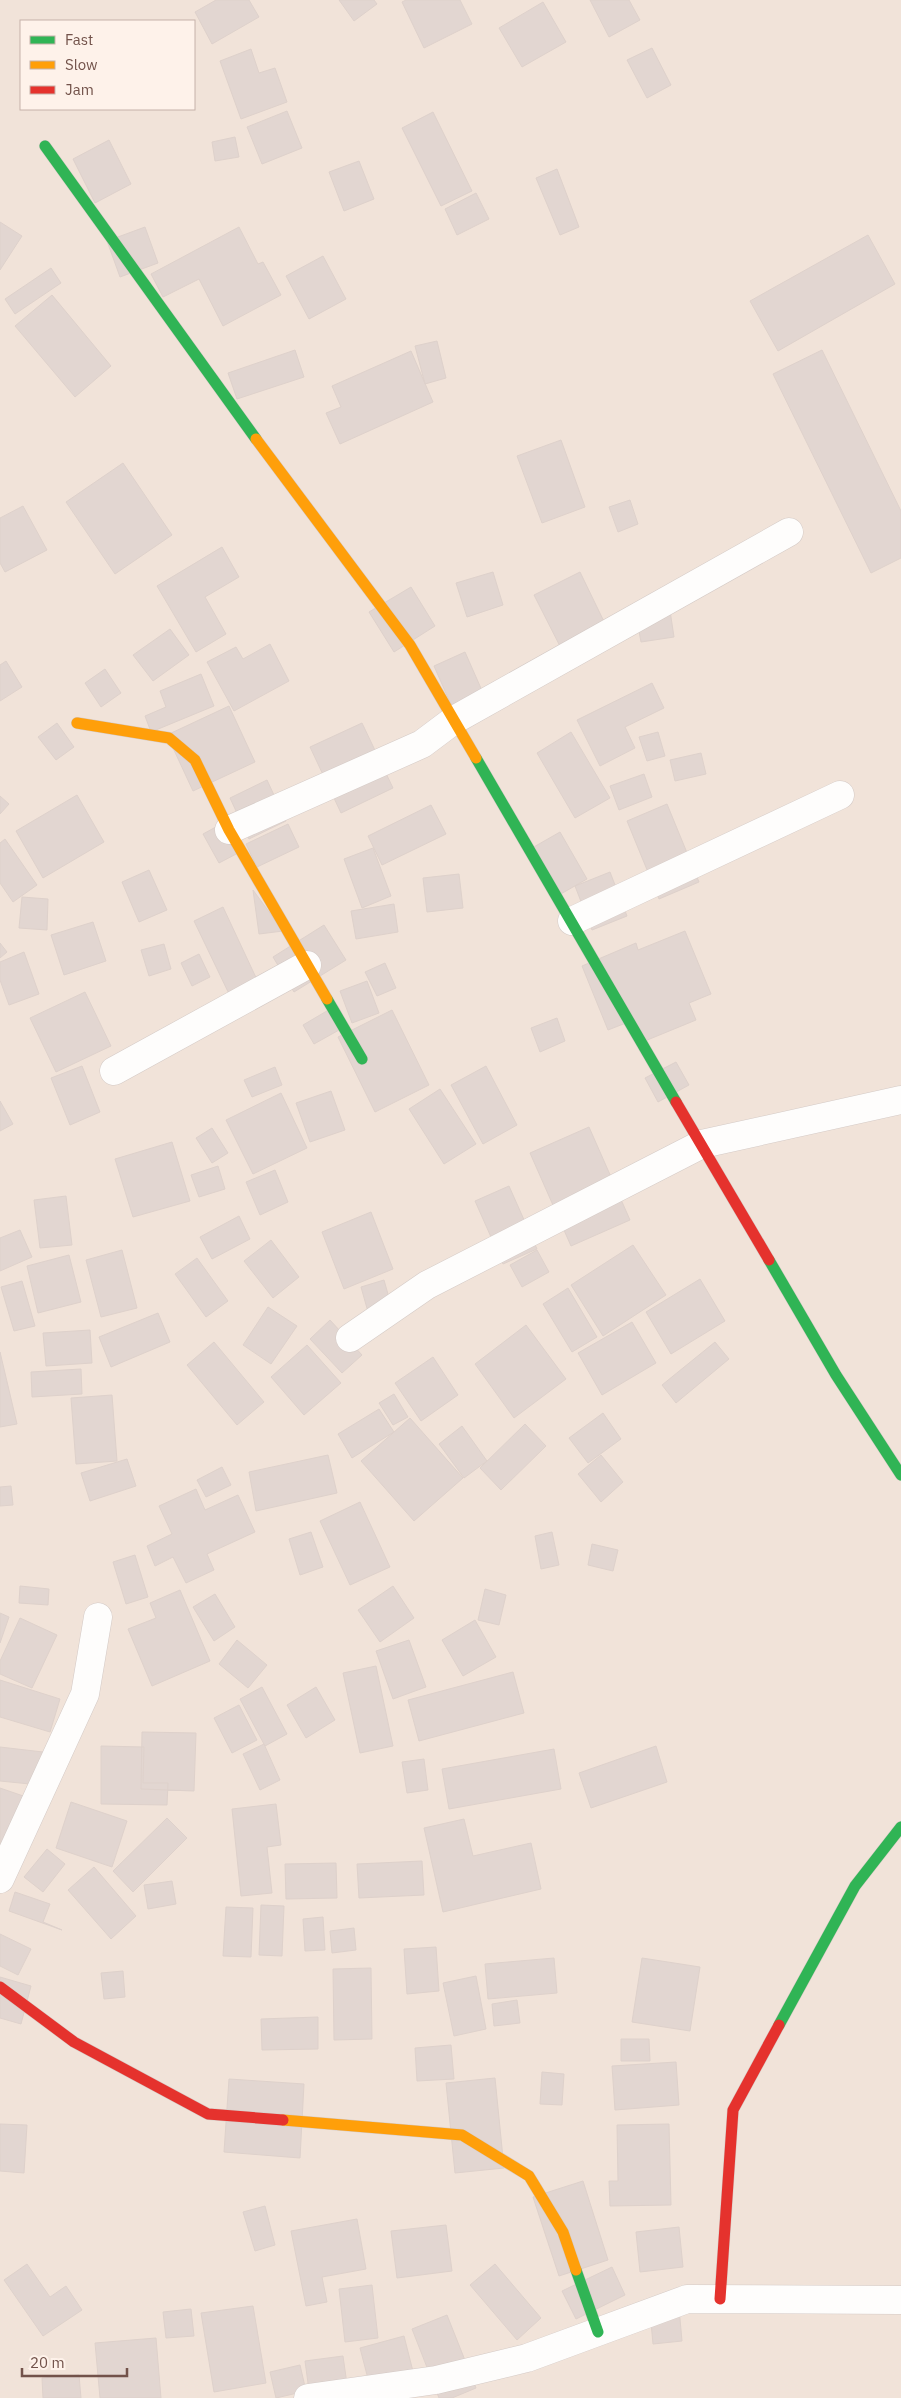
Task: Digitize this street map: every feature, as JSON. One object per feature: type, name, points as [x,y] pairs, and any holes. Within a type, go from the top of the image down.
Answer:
[{"type":"street","points":[[45,146],[262,448],[410,645],[836,1375],[901,1475]]},
{"type":"street","points":[[230,830],[422,744],[454,720],[789,532]]},
{"type":"street","points":[[77,723],[168,738],[195,760],[230,830],[362,1059]]},
{"type":"street","points":[[572,921],[840,794]]},
{"type":"street","points":[[114,1071],[307,965]]},
{"type":"street","points":[[350,1338],[427,1286],[702,1144],[901,1100]]},
{"type":"street","points":[[0,1879],[85,1694],[98,1616]]},
{"type":"street","points":[[720,2299],[732,2110],[855,1886],[901,1826]]},
{"type":"street","points":[[0,1987],[74,2042],[208,2114],[462,2135],[529,2176],[563,2232],[598,2332]]},
{"type":"street","points":[[308,2398],[442,2389],[687,2299],[901,2300]]},
{"type":"shaded area","points":[[0,0],[901,0],[901,2398],[0,2398]]},
{"type":"building","points":[[216,0],[249,0],[259,17],[212,44],[195,12]]},
{"type":"building","points":[[339,0],[374,0],[377,4],[354,21]]},
{"type":"building","points":[[406,0],[460,0],[472,24],[424,48],[402,2]]},
{"type":"building","points":[[590,0],[629,0],[640,20],[609,37]]},
{"type":"building","points":[[543,2],[566,42],[522,67],[499,28]]},
{"type":"building","points":[[652,48],[671,85],[647,98],[627,60]]},
{"type":"building","points":[[251,49],[259,73],[275,68],[287,102],[241,119],[220,61]]},
{"type":"building","points":[[287,111],[302,148],[262,164],[247,127]]},
{"type":"building","points":[[433,112],[472,191],[441,206],[402,128]]},
{"type":"building","points":[[235,137],[239,157],[215,161],[212,142]]},
{"type":"building","points":[[109,140],[131,184],[95,203],[73,159]]},
{"type":"building","points":[[359,161],[374,199],[344,211],[329,172]]},
{"type":"building","points":[[557,169],[579,227],[560,235],[536,178]]},
{"type":"building","points":[[476,193],[489,219],[457,235],[445,209]]},
{"type":"building","points":[[0,222],[22,236],[0,270]]},
{"type":"building","points":[[145,227],[158,263],[120,277],[107,241]]},
{"type":"building","points":[[239,227],[258,264],[263,262],[281,295],[223,326],[199,279],[163,297],[151,274]]},
{"type":"building","points":[[868,235],[895,284],[778,351],[750,301]]},
{"type":"building","points":[[323,256],[346,299],[309,319],[286,276]]},
{"type":"building","points":[[51,268],[61,283],[15,314],[5,299]]},
{"type":"building","points":[[52,295],[111,366],[75,397],[15,326]]},
{"type":"building","points":[[437,341],[446,378],[425,384],[415,346]]},
{"type":"building","points":[[295,350],[304,377],[237,399],[228,373]]},
{"type":"building","points":[[822,350],[901,511],[901,558],[871,573],[773,374]]},
{"type":"building","points":[[411,351],[433,402],[340,444],[326,413],[341,407],[332,386]]},
{"type":"building","points":[[561,440],[585,507],[542,523],[517,456]]},
{"type":"building","points":[[123,463],[172,535],[115,574],[66,502]]},
{"type":"building","points":[[630,500],[638,524],[618,532],[609,507]]},
{"type":"building","points":[[23,506],[47,550],[5,572],[0,563],[0,518]]},
{"type":"building","points":[[222,547],[239,577],[205,597],[226,634],[196,652],[157,586]]},
{"type":"building","points":[[493,572],[503,605],[467,617],[456,583]]},
{"type":"building","points":[[580,572],[611,636],[566,658],[534,595]]},
{"type":"building","points":[[411,587],[435,626],[394,652],[369,612]]},
{"type":"building","points":[[669,604],[674,637],[641,642],[635,610]]},
{"type":"building","points":[[170,629],[189,655],[153,681],[133,655]]},
{"type":"building","points":[[270,644],[289,681],[234,711],[207,662],[236,647],[243,659]]},
{"type":"building","points":[[465,652],[491,711],[460,725],[434,666]]},
{"type":"building","points":[[6,661],[22,687],[0,701],[0,665]]},
{"type":"building","points":[[105,669],[121,693],[101,707],[85,683]]},
{"type":"building","points":[[201,674],[214,706],[151,732],[145,716],[166,707],[160,691]]},
{"type":"building","points":[[652,683],[664,708],[625,727],[635,748],[600,766],[577,720]]},
{"type":"building","points":[[229,706],[255,762],[193,791],[167,735]]},
{"type":"building","points":[[57,723],[74,747],[56,760],[38,737]]},
{"type":"building","points":[[362,723],[393,788],[341,813],[310,747]]},
{"type":"building","points":[[571,732],[610,798],[575,818],[537,753]]},
{"type":"building","points":[[658,732],[665,756],[647,761],[639,737]]},
{"type":"building","points":[[701,753],[706,774],[675,781],[670,760]]},
{"type":"building","points":[[644,774],[652,797],[619,810],[610,786]]},
{"type":"building","points":[[267,780],[286,821],[249,839],[230,798]]},
{"type":"building","points":[[77,795],[104,842],[43,878],[16,831]]},
{"type":"building","points":[[0,796],[9,804],[0,814]]},
{"type":"building","points":[[667,804],[699,882],[659,899],[627,821]]},
{"type":"building","points":[[431,805],[446,834],[382,865],[368,836]]},
{"type":"building","points":[[225,822],[240,852],[219,863],[203,834]]},
{"type":"building","points":[[288,824],[299,847],[257,867],[246,844]]},
{"type":"building","points":[[560,832],[587,879],[552,899],[525,852]]},
{"type":"building","points":[[5,839],[37,885],[13,902],[0,883],[0,843]]},
{"type":"building","points":[[373,848],[391,896],[362,908],[344,859]]},
{"type":"building","points":[[149,870],[167,910],[139,922],[122,882]]},
{"type":"building","points":[[610,872],[627,916],[592,930],[575,886]]},
{"type":"building","points":[[459,874],[463,908],[427,912],[423,878]]},
{"type":"building","points":[[253,890],[283,931],[259,934]]},
{"type":"building","points":[[22,897],[48,899],[47,930],[19,928]]},
{"type":"building","points":[[394,904],[398,932],[356,939],[351,911]]},
{"type":"building","points":[[223,907],[259,984],[231,998],[194,921]]},
{"type":"building","points":[[93,922],[106,961],[64,975],[51,935]]},
{"type":"building","points":[[324,925],[346,960],[294,992],[273,957]]},
{"type":"building","points":[[685,931],[711,994],[689,1003],[696,1020],[640,1043],[631,1021],[608,1030],[582,966],[636,943],[638,950]]},
{"type":"building","points":[[0,943],[7,952],[0,958]]},
{"type":"building","points":[[164,944],[171,969],[149,976],[141,950]]},
{"type":"building","points":[[24,952],[39,994],[9,1005],[0,980],[0,962]]},
{"type":"building","points":[[199,954],[210,977],[192,986],[181,963]]},
{"type":"building","points":[[385,963],[396,988],[377,996],[365,972]]},
{"type":"building","points":[[367,981],[379,1013],[352,1023],[340,991]]},
{"type":"building","points":[[85,992],[111,1046],[56,1072],[30,1018]]},
{"type":"building","points":[[337,1005],[348,1025],[314,1044],[303,1025]]},
{"type":"building","points":[[392,1010],[429,1085],[375,1112],[338,1037]]},
{"type":"building","points":[[557,1018],[565,1041],[540,1052],[531,1028]]},
{"type":"building","points":[[676,1062],[689,1085],[658,1102],[645,1078]]},
{"type":"building","points":[[82,1066],[100,1112],[70,1125],[51,1078]]},
{"type":"building","points":[[486,1066],[517,1125],[483,1144],[451,1085]]},
{"type":"building","points":[[275,1067],[282,1085],[252,1097],[244,1080]]},
{"type":"building","points":[[440,1089],[476,1144],[444,1164],[409,1109]]},
{"type":"building","points":[[331,1091],[345,1130],[310,1142],[296,1103]]},
{"type":"building","points":[[281,1093],[307,1148],[253,1174],[226,1120]]},
{"type":"building","points":[[0,1101],[13,1124],[0,1131]]},
{"type":"building","points":[[589,1127],[630,1220],[571,1246],[530,1153]]},
{"type":"building","points":[[212,1128],[228,1153],[212,1163],[196,1138]]},
{"type":"building","points":[[172,1142],[190,1201],[133,1217],[115,1159]]},
{"type":"building","points":[[218,1166],[225,1189],[199,1197],[191,1175]]},
{"type":"building","points":[[275,1170],[288,1202],[260,1215],[246,1182]]},
{"type":"building","points":[[509,1186],[537,1249],[503,1264],[475,1201]]},
{"type":"building","points":[[66,1196],[72,1245],[40,1248],[34,1200]]},
{"type":"building","points":[[371,1212],[393,1269],[344,1289],[322,1232]]},
{"type":"building","points":[[239,1216],[250,1239],[212,1259],[200,1237]]},
{"type":"building","points":[[20,1230],[32,1257],[0,1271],[0,1238]]},
{"type":"building","points":[[271,1240],[299,1277],[273,1298],[244,1261]]},
{"type":"building","points":[[633,1245],[666,1295],[603,1336],[571,1285]]},
{"type":"building","points":[[122,1250],[137,1308],[101,1317],[86,1260]]},
{"type":"building","points":[[537,1250],[549,1272],[522,1287],[510,1265]]},
{"type":"building","points":[[69,1255],[81,1302],[38,1313],[27,1266]]},
{"type":"building","points":[[197,1258],[228,1301],[206,1317],[175,1274]]},
{"type":"building","points":[[700,1279],[725,1321],[671,1354],[646,1312]]},
{"type":"building","points":[[384,1280],[395,1319],[372,1326],[361,1287]]},
{"type":"building","points":[[22,1281],[35,1326],[14,1331],[1,1287]]},
{"type":"building","points":[[568,1288],[597,1337],[572,1352],[543,1304]]},
{"type":"building","points":[[268,1307],[297,1326],[271,1364],[243,1345]]},
{"type":"building","points":[[158,1313],[170,1342],[111,1367],[99,1337]]},
{"type":"building","points":[[330,1320],[362,1355],[342,1373],[310,1339]]},
{"type":"building","points":[[632,1322],[656,1363],[602,1395],[578,1353]]},
{"type":"building","points":[[526,1325],[566,1379],[514,1418],[475,1364]]},
{"type":"building","points":[[90,1330],[92,1363],[46,1366],[43,1333]]},
{"type":"building","points":[[214,1342],[264,1402],[237,1425],[187,1365]]},
{"type":"building","points":[[715,1342],[729,1359],[676,1403],[662,1385]]},
{"type":"building","points":[[307,1345],[341,1383],[304,1415],[271,1377]]},
{"type":"building","points":[[0,1352],[17,1424],[0,1427]]},
{"type":"building","points":[[433,1357],[458,1395],[421,1421],[395,1383]]},
{"type":"building","points":[[81,1369],[82,1394],[32,1397],[31,1372]]},
{"type":"building","points":[[394,1394],[408,1417],[393,1425],[379,1403]]},
{"type":"building","points":[[112,1395],[117,1461],[76,1464],[71,1398]]},
{"type":"building","points":[[379,1409],[394,1432],[352,1458],[338,1434]]},
{"type":"building","points":[[603,1413],[621,1439],[588,1463],[569,1438]]},
{"type":"building","points":[[410,1418],[463,1478],[414,1521],[361,1461]]},
{"type":"building","points":[[525,1424],[546,1446],[501,1490],[480,1468]]},
{"type":"building","points":[[462,1426],[487,1461],[464,1478],[439,1444]]},
{"type":"building","points":[[328,1455],[337,1493],[256,1511],[249,1472]]},
{"type":"building","points":[[601,1455],[623,1482],[601,1502],[578,1474]]},
{"type":"building","points":[[127,1459],[136,1486],[90,1501],[81,1473]]},
{"type":"building","points":[[222,1467],[231,1485],[206,1497],[197,1480]]},
{"type":"building","points":[[11,1486],[13,1505],[0,1506],[0,1487]]},
{"type":"building","points":[[196,1489],[205,1510],[238,1495],[255,1532],[207,1554],[214,1570],[186,1583],[173,1557],[155,1566],[147,1546],[172,1534],[159,1506]]},
{"type":"building","points":[[360,1502],[390,1567],[350,1585],[320,1521]]},
{"type":"building","points":[[311,1532],[323,1567],[300,1575],[289,1539]]},
{"type":"building","points":[[552,1532],[559,1565],[541,1569],[535,1536]]},
{"type":"building","points":[[592,1544],[618,1550],[613,1571],[588,1565]]},
{"type":"building","points":[[135,1555],[148,1597],[126,1604],[113,1562]]},
{"type":"building","points":[[20,1586],[49,1589],[48,1605],[19,1603]]},
{"type":"building","points":[[393,1586],[414,1618],[380,1642],[358,1610]]},
{"type":"building","points":[[485,1589],[506,1595],[499,1625],[478,1620]]},
{"type":"building","points":[[180,1590],[210,1661],[152,1686],[128,1629],[156,1618],[150,1603]]},
{"type":"building","points":[[215,1594],[235,1627],[214,1641],[193,1607]]},
{"type":"building","points":[[0,1613],[9,1617],[0,1643]]},
{"type":"building","points":[[20,1618],[57,1635],[32,1688],[0,1674],[0,1661]]},
{"type":"building","points":[[475,1620],[496,1657],[463,1676],[442,1640]]},
{"type":"building","points":[[237,1640],[267,1665],[248,1688],[219,1664]]},
{"type":"building","points":[[409,1640],[426,1687],[393,1699],[376,1651]]},
{"type":"building","points":[[376,1666],[393,1746],[360,1753],[343,1673]]},
{"type":"building","points":[[513,1672],[524,1713],[419,1741],[408,1700]]},
{"type":"building","points":[[0,1680],[60,1699],[50,1732],[0,1717]]},
{"type":"building","points":[[262,1687],[287,1734],[265,1746],[240,1699]]},
{"type":"building","points":[[316,1687],[335,1720],[306,1738],[287,1705]]},
{"type":"building","points":[[239,1705],[257,1740],[232,1753],[214,1718]]},
{"type":"building","points":[[142,1732],[196,1733],[194,1791],[141,1789]]},
{"type":"building","points":[[264,1744],[280,1780],[260,1790],[243,1754]]},
{"type":"building","points":[[101,1746],[144,1747],[143,1783],[168,1783],[167,1805],[101,1804]]},
{"type":"building","points":[[656,1746],[667,1782],[591,1808],[579,1773]]},
{"type":"building","points":[[0,1747],[43,1752],[40,1785],[0,1781]]},
{"type":"building","points":[[554,1749],[561,1789],[449,1809],[442,1769]]},
{"type":"building","points":[[424,1759],[428,1790],[407,1793],[402,1762]]},
{"type":"building","points":[[0,1788],[32,1799],[0,1855]]},
{"type":"building","points":[[71,1802],[127,1821],[112,1867],[56,1848]]},
{"type":"building","points":[[276,1804],[281,1845],[267,1847],[272,1893],[241,1896],[232,1809]]},
{"type":"building","points":[[167,1818],[187,1838],[133,1892],[113,1871]]},
{"type":"building","points":[[464,1819],[473,1856],[531,1843],[541,1889],[443,1912],[424,1828]]},
{"type":"building","points":[[47,1849],[65,1864],[43,1892],[24,1877]]},
{"type":"building","points":[[422,1861],[424,1895],[359,1898],[357,1864]]},
{"type":"building","points":[[336,1863],[337,1898],[286,1899],[285,1864]]},
{"type":"building","points":[[94,1867],[136,1916],[111,1939],[68,1890]]},
{"type":"building","points":[[172,1881],[176,1904],[148,1909],[144,1885]]},
{"type":"building","points":[[15,1892],[50,1904],[43,1922],[62,1930],[9,1911]]},
{"type":"building","points":[[261,1905],[284,1906],[282,1956],[259,1955]]},
{"type":"building","points":[[226,1907],[253,1908],[251,1957],[223,1956]]},
{"type":"building","points":[[323,1917],[325,1950],[305,1951],[303,1919]]},
{"type":"building","points":[[354,1928],[356,1950],[332,1953],[330,1931]]},
{"type":"building","points":[[0,1934],[31,1949],[18,1975],[0,1966]]},
{"type":"building","points":[[436,1947],[439,1991],[407,1994],[404,1949]]},
{"type":"building","points":[[554,1958],[557,1993],[488,1999],[485,1964]]},
{"type":"building","points":[[642,1958],[700,1967],[690,2031],[632,2022]]},
{"type":"building","points":[[371,1968],[372,2039],[334,2040],[333,1969]]},
{"type":"building","points":[[123,1971],[125,1997],[104,1999],[101,1973]]},
{"type":"building","points":[[476,1976],[486,2029],[454,2036],[443,1983]]},
{"type":"building","points":[[0,1977],[31,1986],[21,2024],[0,2018]]},
{"type":"building","points":[[517,2000],[520,2023],[494,2026],[492,2004]]},
{"type":"building","points":[[318,2017],[318,2049],[262,2050],[261,2019]]},
{"type":"building","points":[[621,2039],[649,2039],[650,2061],[621,2061]]},
{"type":"building","points":[[451,2045],[454,2079],[417,2081],[415,2048]]},
{"type":"building","points":[[676,2062],[679,2105],[615,2110],[612,2066]]},
{"type":"building","points":[[542,2072],[564,2074],[562,2105],[540,2104]]},
{"type":"building","points":[[495,2078],[504,2168],[455,2173],[446,2083]]},
{"type":"building","points":[[229,2079],[304,2084],[300,2158],[224,2152]]},
{"type":"building","points":[[0,2124],[27,2125],[24,2173],[0,2171]]},
{"type":"building","points":[[669,2124],[671,2205],[610,2206],[609,2181],[618,2181],[617,2125]]},
{"type":"building","points":[[583,2181],[608,2260],[559,2276],[533,2197]]},
{"type":"building","points":[[265,2206],[275,2245],[255,2251],[243,2212]]},
{"type":"building","points":[[357,2219],[366,2269],[322,2277],[327,2302],[306,2306],[291,2231]]},
{"type":"building","points":[[446,2225],[452,2271],[397,2278],[391,2231]]},
{"type":"building","points":[[679,2227],[683,2267],[640,2272],[636,2232]]},
{"type":"building","points":[[27,2264],[50,2297],[66,2286],[82,2310],[43,2336],[4,2280]]},
{"type":"building","points":[[495,2264],[541,2318],[517,2340],[470,2285]]},
{"type":"building","points":[[612,2267],[625,2295],[576,2319],[562,2291]]},
{"type":"building","points":[[372,2285],[378,2338],[345,2342],[339,2289]]},
{"type":"building","points":[[678,2297],[682,2341],[653,2344],[649,2301]]},
{"type":"building","points":[[253,2306],[266,2383],[214,2392],[201,2313]]},
{"type":"building","points":[[191,2309],[194,2336],[166,2338],[163,2312]]},
{"type":"building","points":[[447,2315],[476,2388],[452,2398],[439,2398],[412,2329]]},
{"type":"building","points":[[404,2336],[419,2395],[407,2398],[373,2398],[360,2348]]},
{"type":"building","points":[[156,2338],[161,2398],[100,2398],[95,2343]]},
{"type":"building","points":[[343,2356],[349,2398],[310,2398],[305,2361]]},
{"type":"building","points":[[300,2365],[306,2391],[276,2398],[270,2372]]},
{"type":"building","points":[[79,2375],[81,2398],[43,2398],[42,2378]]},
{"type":"traffic: fast","points":[[45,146],[256,439]]},
{"type":"traffic: fast","points":[[476,758],[676,1102]]},
{"type":"traffic: fast","points":[[327,999],[362,1059]]},
{"type":"traffic: fast","points":[[769,1260],[836,1375],[901,1475]]},
{"type":"traffic: fast","points":[[779,2025],[855,1886],[901,1827]]},
{"type":"traffic: fast","points":[[576,2270],[598,2332]]},
{"type":"traffic: slow","points":[[256,439],[410,645],[476,758]]},
{"type":"traffic: slow","points":[[77,723],[169,738],[195,760],[229,830],[327,999]]},
{"type":"traffic: slow","points":[[283,2120],[462,2135],[529,2176],[563,2232],[576,2270]]},
{"type":"traffic: jam","points":[[676,1102],[769,1260]]},
{"type":"traffic: jam","points":[[0,1987],[74,2042],[208,2114],[283,2120]]},
{"type":"traffic: jam","points":[[720,2299],[733,2110],[779,2025]]}]
